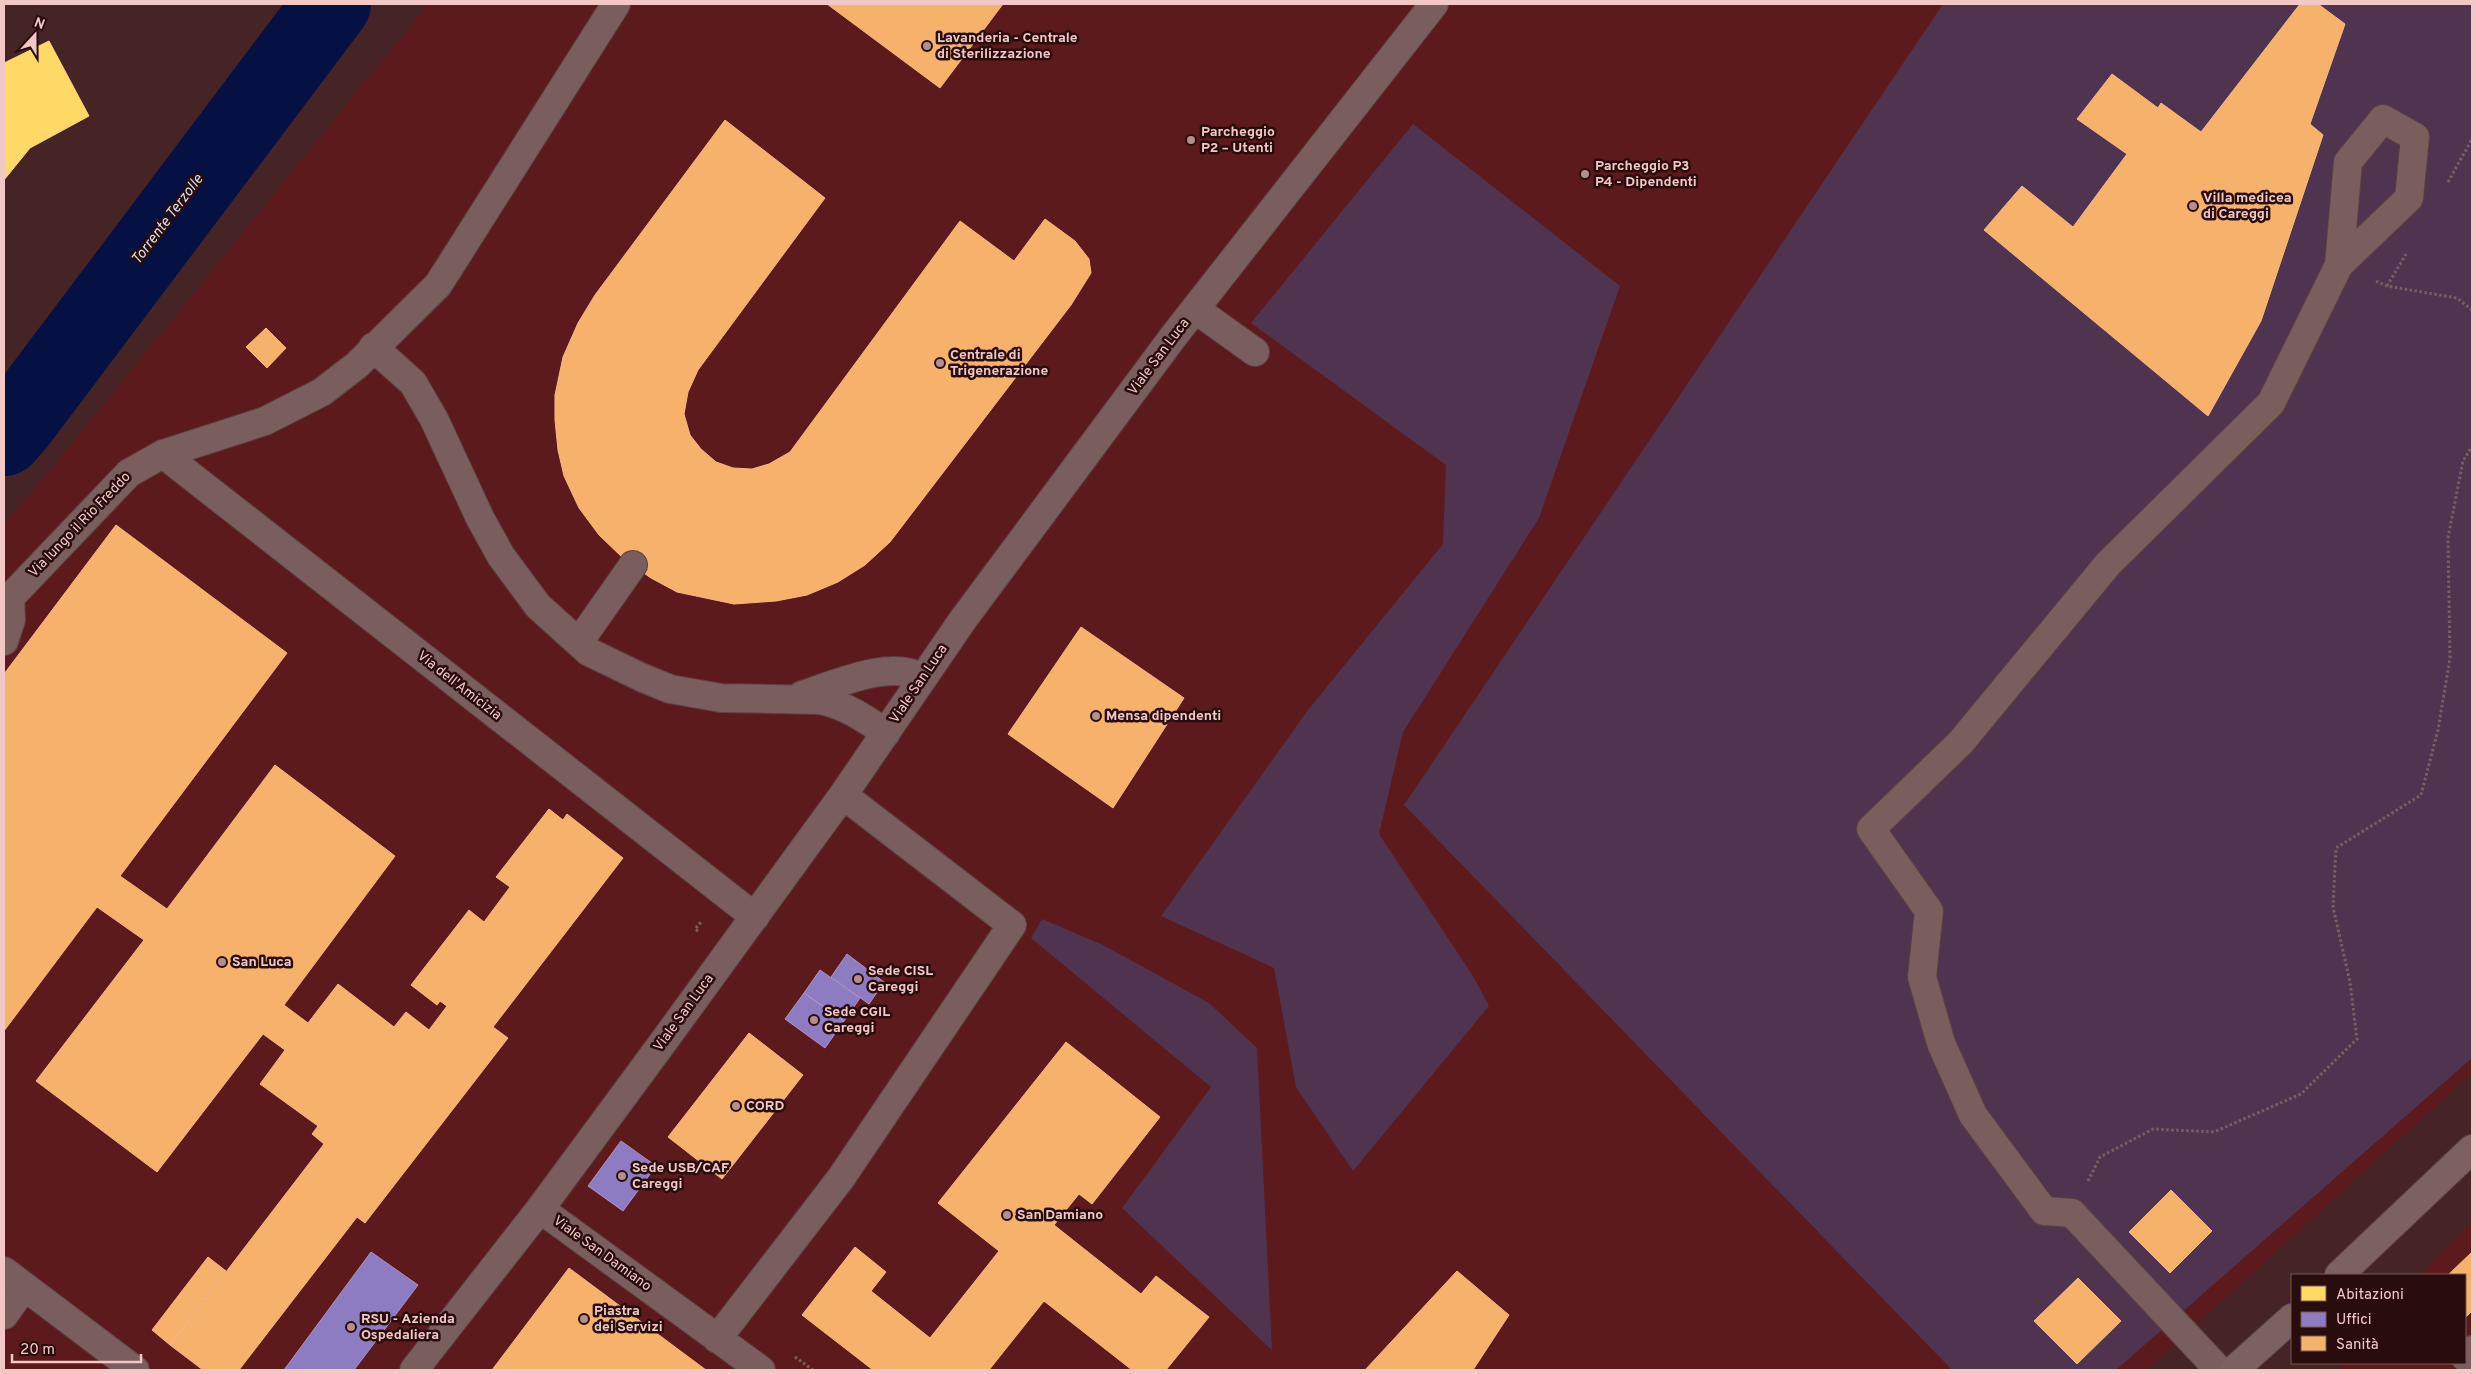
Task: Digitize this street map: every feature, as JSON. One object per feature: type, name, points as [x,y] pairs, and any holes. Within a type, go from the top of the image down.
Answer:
[{"type":"main road","points":[[2342,1274],[2472,1150]]},
{"type":"main road","points":[[2234,1370],[2291,1319]]},
{"type":"lane","name":"Via lungo il Rio Freddo","points":[[7,600],[129,473],[163,454],[265,422],[299,405],[337,382],[404,320],[438,285],[616,4]]},
{"type":"lane","name":"Viale San Luca","points":[[414,1370],[540,1209],[755,917],[843,795],[968,613],[1196,309],[1434,4]]},
{"type":"lane","points":[[2219,1370],[2072,1213],[2044,1211],[1973,1116],[1942,1043],[1922,977],[1929,911],[1871,829],[1961,742],[2108,564],[2271,403],[2339,265],[2410,198],[2414,137],[2383,120],[2348,162],[2339,265]]},
{"type":"lane","points":[[1196,309],[1255,352]]},
{"type":"lane","points":[[373,348],[413,383],[434,419],[480,518],[501,556],[538,606],[589,652],[670,689],[721,698],[789,698],[834,703],[855,712],[886,733]]},
{"type":"lane","name":"Via dell'Amicizia","points":[[163,454],[755,917]]},
{"type":"lane","points":[[579,642],[633,565]]},
{"type":"lane","points":[[4,641],[11,620],[7,600]]},
{"type":"lane","points":[[789,698],[890,670],[912,672],[923,678]]},
{"type":"lane","points":[[717,1339],[841,1178],[1012,925],[843,795]]},
{"type":"lane","name":"Viale San Damiano","points":[[540,1209],[761,1370]]},
{"type":"lane","points":[[4,1314],[14,1279],[135,1370]]},
{"type":"path","points":[[2339,265],[2387,286],[2457,298],[2472,310]]},
{"type":"path","points":[[2072,1213],[2100,1157],[2153,1129],[2214,1132],[2301,1094],[2358,1039],[2350,982],[2333,908],[2336,848],[2422,795],[2438,730],[2450,658],[2448,538],[2463,460],[2472,446]]},
{"type":"shaded area","points":[[428,4],[2472,4],[2472,1073],[2146,1370],[4,1370],[4,524],[69,447]]},
{"type":"shaded area","points":[[1943,4],[2472,4],[2472,1058],[2116,1370],[1952,1370],[1404,805]]},
{"type":"shaded area","points":[[1413,124],[1620,286],[1539,518],[1403,732],[1379,834],[1473,976],[1489,1006],[1353,1171],[1296,1087],[1274,968],[1161,916],[1308,710],[1443,544],[1446,465],[1251,323]]},
{"type":"shaded area","points":[[1042,919],[1103,945],[1209,1003],[1257,1048],[1272,1350],[1122,1208],[1211,1087],[1031,938]]},
{"type":"shaded area","points":[[2472,1221],[2472,1370],[2339,1370],[2344,1364],[2466,1364],[2466,1274],[2421,1274]]},
{"type":"building: Abitazioni","points":[[49,41],[89,116],[30,148],[4,180],[4,63]]},
{"type":"building: Uffici","name":"Sede CISL Careggi","points":[[847,954],[884,982],[869,1004],[831,977]]},
{"type":"building: Uffici","points":[[820,970],[860,998],[844,1021],[804,993]]},
{"type":"building: Uffici","name":"Sede CGIL Careggi","points":[[804,993],[844,1021],[825,1048],[785,1019]]},
{"type":"building: Uffici","name":"Sede USB/CAF Careggi","points":[[621,1141],[656,1166],[623,1211],[588,1186]]},
{"type":"building: Uffici","name":"RSU - Azienda Ospedaliera","points":[[371,1252],[418,1285],[354,1370],[284,1370]]},
{"type":"building: Sanità","name":"Lavanderia - Centrale di Sterilizzazione","points":[[827,4],[1003,4],[940,88]]},
{"type":"building: Sanità","name":"Villa medicea di Careggi","points":[[2300,4],[2318,4],[2345,24],[2310,124],[2323,135],[2261,321],[2208,416],[1984,230],[2022,186],[2073,227],[2127,154],[2077,119],[2112,74],[2158,108],[2161,103],[2201,132]]},
{"type":"building: Sanità","name":"Centrale di Trigenerazione","points":[[725,120],[825,198],[698,370],[688,392],[684,414],[690,435],[701,449],[716,462],[733,468],[752,469],[769,464],[790,452],[960,221],[1014,261],[1045,219],[1075,241],[1089,259],[1091,273],[1071,305],[890,542],[865,565],[838,582],[807,595],[776,601],[734,604],[677,592],[651,578],[625,560],[599,535],[579,508],[564,476],[558,450],[555,420],[555,395],[563,357],[578,323],[595,295]]},
{"type":"building: Sanità","points":[[266,328],[286,348],[267,368],[246,347]]},
{"type":"building: Sanità","name":"San Luca","points":[[116,525],[287,653],[120,876],[167,909],[275,765],[395,856],[284,1005],[308,1023],[338,984],[394,1027],[406,1012],[429,1030],[447,1006],[440,1001],[437,1005],[411,985],[469,910],[484,922],[510,887],[496,877],[549,809],[563,820],[567,814],[623,858],[493,1027],[508,1038],[365,1223],[357,1217],[239,1370],[203,1370],[170,1345],[324,1144],[312,1134],[318,1126],[260,1084],[285,1050],[263,1034],[157,1172],[36,1081],[144,940],[97,907],[4,1031],[4,674]]},
{"type":"building: Sanità","name":"Mensa dipendenti","points":[[1081,627],[1184,698],[1113,808],[1008,734]]},
{"type":"building: Sanità","name":"CORD","points":[[749,1033],[803,1075],[722,1179],[668,1137]]},
{"type":"building: Sanità","name":"San Damiano","points":[[1066,1042],[1160,1117],[1092,1204],[1079,1194],[1054,1225],[1141,1294],[1156,1276],[1209,1317],[1166,1370],[1132,1370],[1044,1301],[989,1370],[873,1370],[802,1315],[855,1247],[886,1272],[871,1291],[930,1338],[999,1251],[938,1203]]},
{"type":"building: Sanità","points":[[2171,1190],[2212,1231],[2170,1273],[2129,1232]]},
{"type":"building: Sanità","points":[[2472,1252],[2472,1311],[2466,1317],[2466,1274],[2449,1274]]},
{"type":"building: Sanità","points":[[208,1257],[226,1271],[170,1345],[152,1330]]},
{"type":"building: Sanità","name":"Piastra dei Servizi","points":[[569,1268],[706,1370],[492,1370]]},
{"type":"building: Sanità","points":[[1457,1271],[1509,1315],[1473,1370],[1365,1370]]},
{"type":"building: Sanità","points":[[2078,1278],[2121,1321],[2077,1364],[2034,1321]]},
{"type":"waterway","name":"Torrente Terzolle","points":[[4,437],[332,4]]},
{"type":"place","name":"Lavanderia - Centrale di Sterilizzazione","points":[[927,46]]},
{"type":"place","name":"Parcheggio P2 – Utenti","points":[[1191,140]]},
{"type":"place","name":"Parcheggio P3 P4 - Dipendenti","points":[[1585,174]]},
{"type":"place","name":"Villa medicea di Careggi","points":[[2193,206]]},
{"type":"place","name":"Centrale di Trigenerazione","points":[[940,363]]},
{"type":"place","name":"Mensa dipendenti","points":[[1096,716]]},
{"type":"place","name":"San Luca","points":[[222,962]]},
{"type":"place","name":"Sede CISL Careggi","points":[[858,979]]},
{"type":"place","name":"Sede CGIL Careggi","points":[[814,1020]]},
{"type":"place","name":"CORD","points":[[736,1106]]},
{"type":"place","name":"Sede USB/CAF Careggi","points":[[622,1176]]},
{"type":"place","name":"San Damiano","points":[[1007,1215]]},
{"type":"place","name":"Piastra dei Servizi","points":[[584,1319]]},
{"type":"place","name":"RSU - Azienda Ospedaliera","points":[[351,1327]]}]
